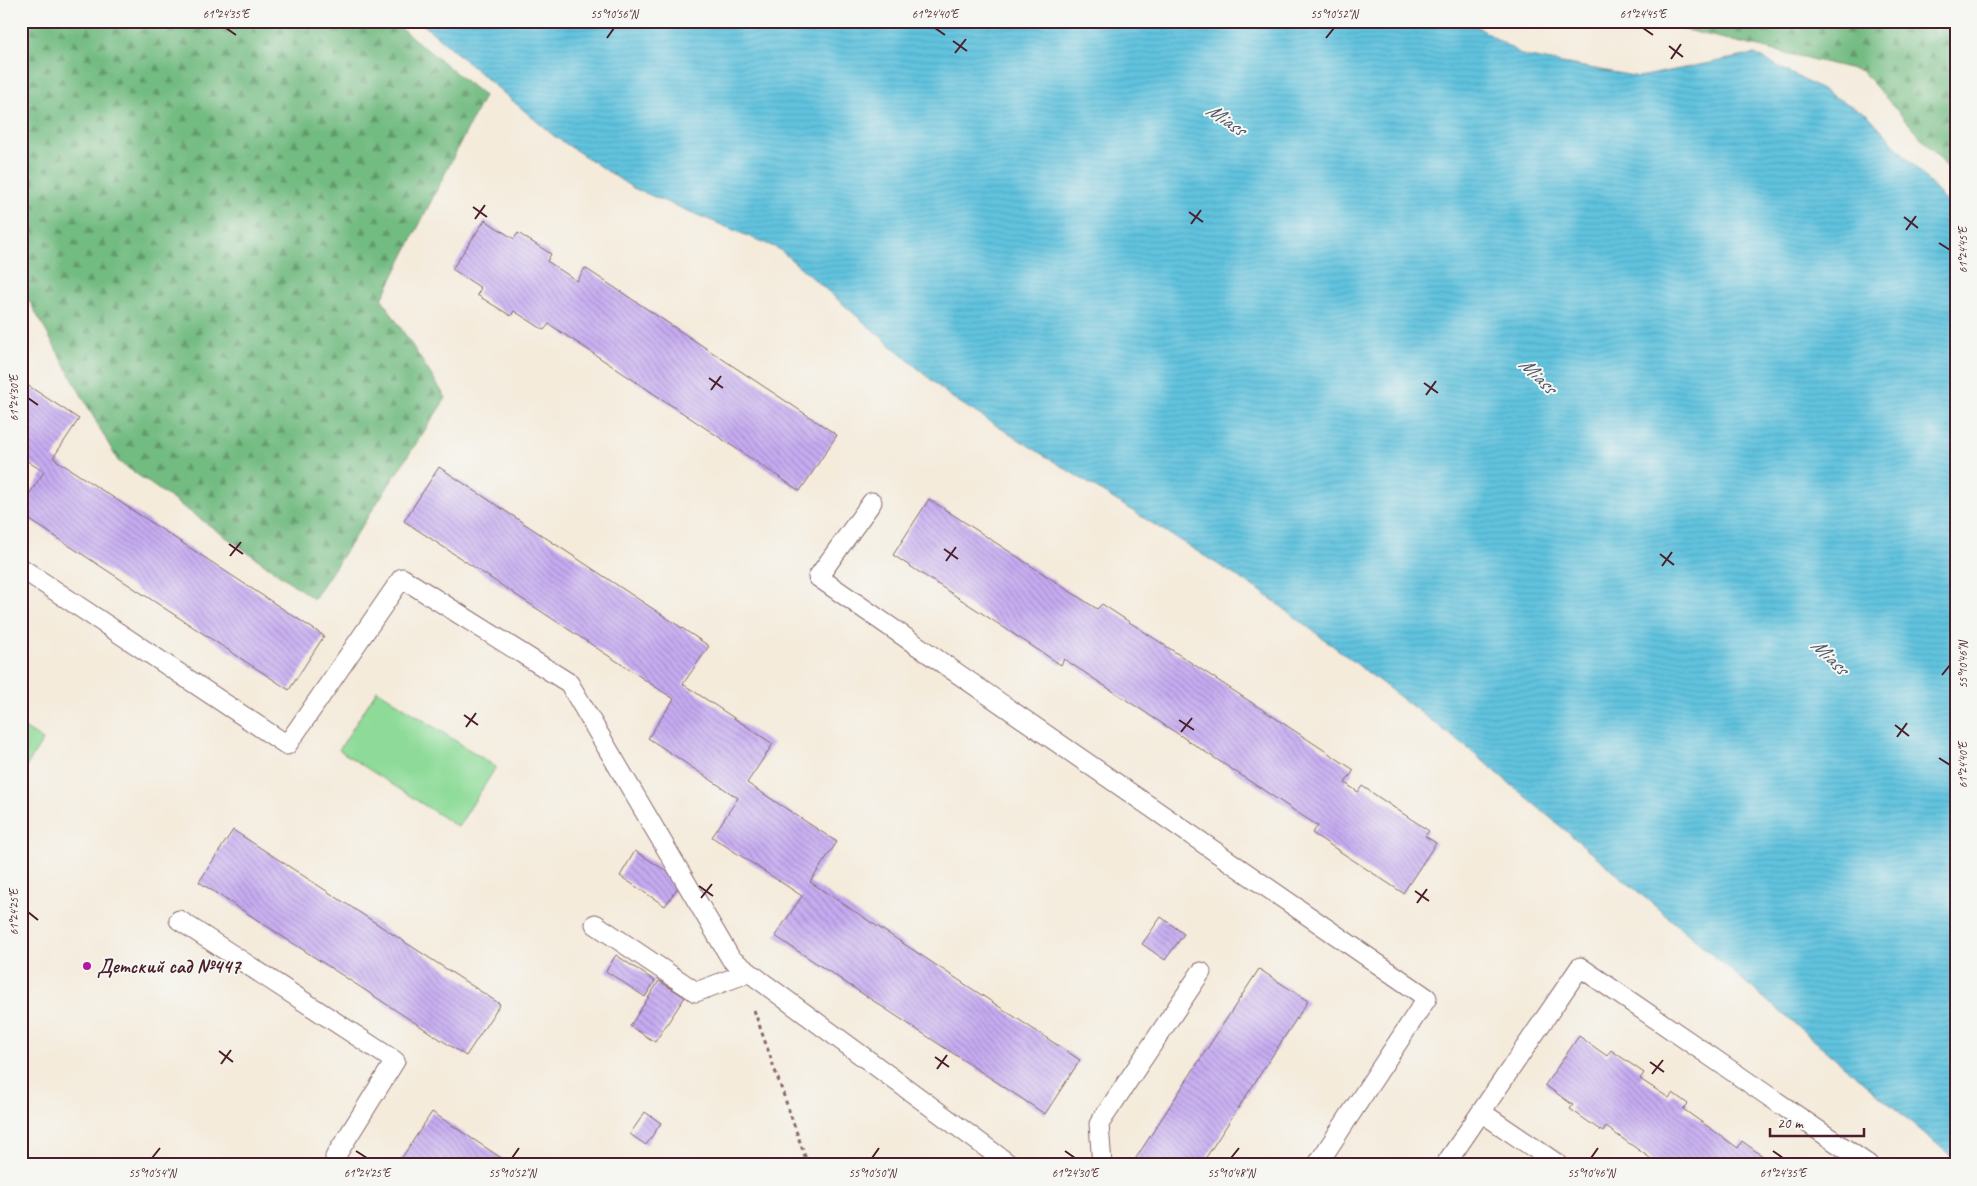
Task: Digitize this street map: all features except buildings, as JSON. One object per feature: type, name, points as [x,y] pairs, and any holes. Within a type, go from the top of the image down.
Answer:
[{"type":"lane","points":[[872,502],[818,577],[1427,998],[1317,1165]]},
{"type":"lane","points":[[21,568],[287,745],[402,578],[569,683],[731,959],[744,973],[1010,1165]]},
{"type":"lane","points":[[179,920],[395,1061],[335,1157],[340,1165]]},
{"type":"lane","points":[[594,924],[696,992],[744,973]]},
{"type":"lane","points":[[1445,1165],[1580,967],[1869,1165]]},
{"type":"lane","points":[[1102,1165],[1099,1124],[1201,972]]},
{"type":"lane","points":[[1481,1112],[1559,1165]]},
{"type":"path","points":[[744,973],[808,1165]]},
{"type":"green space","points":[[21,21],[392,21],[484,96],[382,299],[446,398],[314,599],[118,461],[21,286]]},
{"type":"green space","points":[[1520,21],[1956,21],[1956,177],[1862,71],[1664,25],[1529,27]]},
{"type":"green space","points":[[377,690],[496,767],[458,827],[339,750]]},
{"type":"green space","points":[[21,726],[43,740],[21,775]]},
{"type":"water","name":"Miass","points":[[419,21],[1468,21],[1524,56],[1639,77],[1755,54],[1868,115],[1956,212],[1956,1160],[1470,750],[1262,592],[951,397],[779,249],[633,188],[554,136]]},
{"type":"place","name":"Детский сад №447","points":[[87,966]]}]
